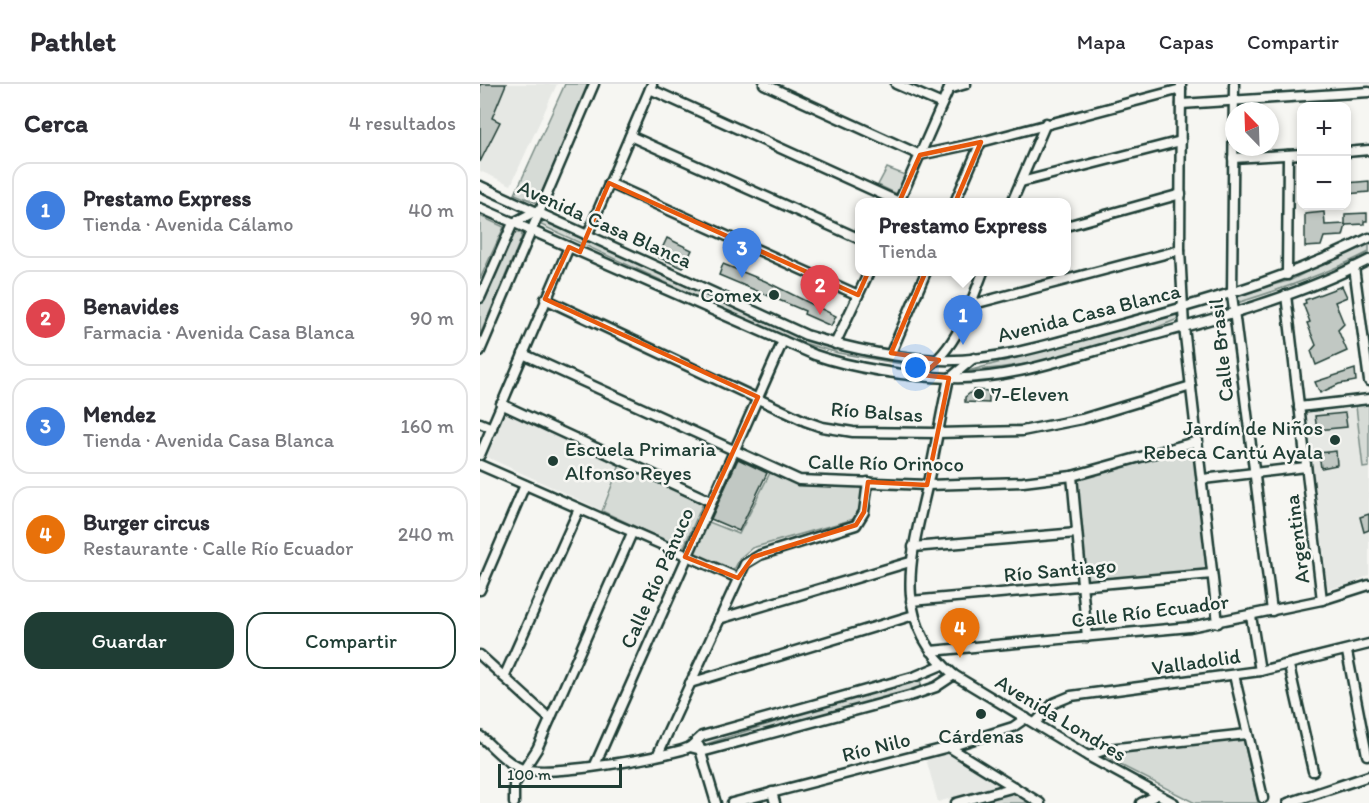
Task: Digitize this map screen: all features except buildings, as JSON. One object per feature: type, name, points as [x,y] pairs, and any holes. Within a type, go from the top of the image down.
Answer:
[{"type":"street","points":[[480,351],[594,84]]},
{"type":"street","points":[[764,84],[920,154],[981,142],[1181,86],[1180,250],[1184,327],[1218,622]]},
{"type":"street","points":[[896,84],[942,104]]},
{"type":"street","points":[[901,198],[950,86],[966,84]]},
{"type":"street","name":"Calle Brasil","points":[[1233,102],[1234,84]]},
{"type":"street","points":[[587,236],[651,86],[890,198]]},
{"type":"street","points":[[1233,102],[1369,92]]},
{"type":"street","points":[[1181,104],[1225,102]]},
{"type":"street","points":[[1014,198],[1046,123]]},
{"type":"street","points":[[630,136],[855,237]]},
{"type":"street","points":[[1021,182],[1181,141]]},
{"type":"street","points":[[957,198],[981,142]]},
{"type":"street","points":[[1351,152],[1369,150]]},
{"type":"street","points":[[1233,158],[1297,154]]},
{"type":"street","points":[[1287,275],[1288,155]]},
{"type":"street","name":"Calle Brasil","points":[[1233,158],[1232,295],[1272,611]]},
{"type":"street","points":[[609,183],[858,295]]},
{"type":"street","name":"Avenida Casa Blanca","points":[[480,186],[789,328],[835,344],[939,360],[974,358],[1022,350],[1232,295],[1287,275],[1369,238]]},
{"type":"street","points":[[1071,225],[1181,194]]},
{"type":"street","points":[[504,198],[516,221],[530,231]]},
{"type":"street","name":"Avenida Casa Blanca","points":[[480,208],[516,221]]},
{"type":"street","points":[[480,298],[516,221],[538,211]]},
{"type":"street","name":"Avenida Casa Blanca","points":[[530,231],[815,355],[845,364],[949,378],[1017,371],[1184,327],[1286,295],[1369,260]]},
{"type":"street","points":[[480,455],[569,247]]},
{"type":"street","points":[[970,305],[1180,250]]},
{"type":"street","points":[[1354,267],[1369,381]]},
{"type":"street","points":[[835,344],[866,276]]},
{"type":"street","points":[[891,353],[924,276]]},
{"type":"street","points":[[917,374],[939,360],[949,347],[981,276]]},
{"type":"street","name":"Argentina","points":[[1286,295],[1322,600]]},
{"type":"street","name":"Río Balsas","points":[[545,299],[805,421],[835,430],[937,434],[1022,431],[1053,426],[1191,386]]},
{"type":"street","points":[[815,355],[815,346],[821,340]]},
{"type":"street","name":"Calle Río Pánuco","points":[[595,765],[685,557],[783,341]]},
{"type":"street","name":"Calle Río Orinoco","points":[[523,354],[799,480],[927,484],[1006,483],[1072,476],[1198,441]]},
{"type":"street","points":[[939,360],[949,378],[974,358]]},
{"type":"street","name":"Avenida Londres","points":[[949,378],[910,562],[911,601],[914,615],[931,651],[954,675],[1088,756],[1174,803]]},
{"type":"street","points":[[1299,407],[1369,399]]},
{"type":"street","points":[[501,404],[710,501]]},
{"type":"street","points":[[480,423],[492,428]]},
{"type":"street","points":[[480,465],[685,557],[738,578]]},
{"type":"street","points":[[1203,479],[1306,467]]},
{"type":"street","points":[[1072,476],[1087,638]]},
{"type":"street","points":[[658,754],[745,564],[753,557],[856,525],[864,512],[868,482]]},
{"type":"street","points":[[480,590],[525,485]]},
{"type":"street","points":[[504,676],[579,509]]},
{"type":"street","points":[[513,803],[514,784],[532,759],[632,533]]},
{"type":"street","points":[[913,547],[1077,533]]},
{"type":"street","points":[[719,619],[910,562]]},
{"type":"street","name":"Río Santiago","points":[[911,601],[1212,574]]},
{"type":"street","name":"Calle Río Ecuador","points":[[931,651],[1163,631],[1251,616],[1322,600],[1369,585]]},
{"type":"street","points":[[690,683],[914,615]]},
{"type":"street","points":[[1251,616],[1260,671]]},
{"type":"street","name":"Valladolid","points":[[1035,723],[1054,703],[1071,696],[1289,666],[1347,652],[1369,644]]},
{"type":"street","points":[[1347,652],[1367,755]]},
{"type":"street","points":[[480,655],[550,719]]},
{"type":"street","points":[[690,747],[697,739],[916,676],[942,665]]},
{"type":"street","points":[[1289,666],[1313,771]]},
{"type":"street","points":[[480,736],[507,760],[524,769],[540,771],[595,765],[690,747],[705,751],[913,695],[936,687],[954,675]]},
{"type":"street","points":[[1234,675],[1263,798]]},
{"type":"street","name":"Río Nilo","points":[[732,803],[949,747],[1013,727],[1026,718]]},
{"type":"street","points":[[1088,756],[1108,749],[1247,734]]},
{"type":"street","points":[[697,739],[716,803]]},
{"type":"street","points":[[949,747],[1040,803]]},
{"type":"street","points":[[1288,803],[1369,776]]},
{"type":"street","points":[[957,803],[1015,788]]},
{"type":"street","points":[[772,792],[775,803]]},
{"type":"street","points":[[1141,803],[1157,795]]},
{"type":"highlighted area","points":[[981,142],[891,353],[939,360],[923,375],[949,378],[927,485],[868,482],[864,512],[856,525],[753,557],[738,578],[685,557],[758,397],[545,299],[569,247],[580,252],[609,183],[858,295],[920,155]]},
{"type":"shaded area","points":[[480,84],[557,84],[511,185],[480,171]]},
{"type":"shaded area","points":[[565,84],[589,84],[537,203],[515,194]]},
{"type":"shaded area","points":[[887,168],[905,175],[897,194],[878,185]]},
{"type":"shaded area","points":[[480,216],[504,227],[480,279]]},
{"type":"shaded area","points":[[543,221],[796,336],[837,347],[922,362],[923,365],[919,367],[838,353],[789,339],[541,225]]},
{"type":"shaded area","points":[[511,233],[522,233],[521,239],[480,335],[480,301]]},
{"type":"shaded area","points":[[1369,240],[1369,252],[1353,260],[1237,303],[1236,295],[1291,280]]},
{"type":"shaded area","points":[[1176,314],[1178,319],[1102,346],[1022,365],[968,371]]},
{"type":"shaded area","points":[[1369,404],[1369,467],[1363,468],[1356,406]]},
{"type":"shaded area","points":[[1356,408],[1363,468],[1369,468],[1369,575],[1351,584],[1328,589],[1306,413]]},
{"type":"shaded area","name":"Escuela Primaria Alfonso Reyes","points":[[505,412],[619,464],[601,510],[487,457]]},
{"type":"shaded area","points":[[1189,447],[1194,451],[1208,567],[1205,572],[1089,582],[1085,579],[1077,482],[1080,478]]},
{"type":"shaded area","points":[[621,462],[704,501],[683,549],[602,511]]},
{"type":"shaded area","points":[[771,471],[801,484],[860,486],[863,490],[858,515],[854,519],[752,548],[740,558],[735,568],[730,570],[689,552],[704,520],[739,534]]},
{"type":"shaded area","points":[[920,680],[923,691],[708,748],[706,744],[888,686]]},
{"type":"shaded area","points":[[1243,738],[1258,803],[1195,803],[1097,753]]},
{"type":"shaded area","points":[[945,750],[1000,784],[938,802],[925,755]]},
{"type":"shaded area","points":[[1014,791],[1033,803],[970,803]]},
{"type":"place","name":"Mendez","points":[[742,278]]},
{"type":"place","name":"Comex","points":[[774,295]]},
{"type":"place","name":"Benavides","points":[[820,315]]},
{"type":"place","name":"Prestamo Express","points":[[963,345]]},
{"type":"place","name":"7-Eleven","points":[[979,394]]},
{"type":"place","name":"Jardín de Niños Rebeca Cantú Ayala","points":[[1335,440]]},
{"type":"place","name":"Escuela Primaria Alfonso Reyes","points":[[553,461]]},
{"type":"place","name":"Burger circus","points":[[960,658]]},
{"type":"place","name":"Cárdenas","points":[[981,714]]}]
